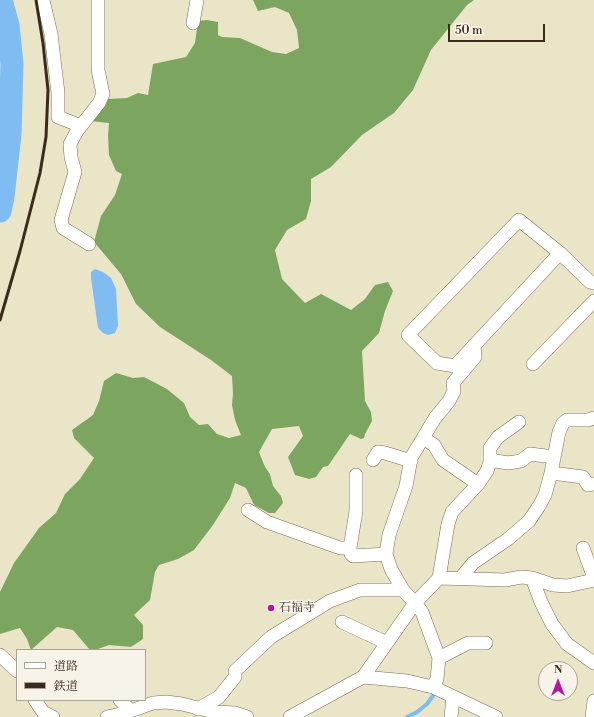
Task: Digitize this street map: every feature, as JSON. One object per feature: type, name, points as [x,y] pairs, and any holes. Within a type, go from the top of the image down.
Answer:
[{"type":"street","points":[[43,0],[51,34],[58,93],[58,117],[81,126]]},
{"type":"street","points":[[89,244],[63,228],[61,220],[75,172],[70,157],[70,144],[81,126],[99,103],[103,94],[98,70],[98,0]]},
{"type":"street","points":[[193,23],[197,0]]},
{"type":"street","points":[[560,253],[455,366],[437,363],[408,335],[519,220],[560,253],[590,282],[594,283]]},
{"type":"street","points":[[533,364],[594,301]]},
{"type":"street","points":[[433,687],[437,679],[439,658],[422,612],[403,590],[391,569],[386,554],[389,535],[404,493],[411,458],[435,418],[449,401],[454,391],[453,382],[476,357],[474,345]]},
{"type":"street","points":[[461,578],[473,563],[508,539],[529,521],[542,500],[551,473],[563,423],[567,420],[588,420],[594,418]]},
{"type":"street","points":[[290,717],[363,677],[415,603],[439,578],[448,524],[452,512],[478,484],[487,471],[490,460],[490,448],[498,438],[519,422]]},
{"type":"street","points":[[423,438],[434,446],[443,460],[478,484]]},
{"type":"street","points":[[373,460],[378,452],[411,462]]},
{"type":"street","points":[[490,460],[508,463],[521,461],[530,454],[554,456]]},
{"type":"street","points":[[551,473],[583,477],[588,485],[594,484]]},
{"type":"street","points":[[356,475],[356,511],[350,548],[351,554],[353,556],[386,554]]},
{"type":"street","points":[[248,510],[267,522],[340,548],[350,548]]},
{"type":"street","points":[[439,578],[505,580],[521,577],[567,586],[594,579],[583,548]]},
{"type":"street","points":[[532,578],[541,602],[552,624],[567,644],[594,663]]},
{"type":"street","points":[[198,709],[219,697],[235,677],[236,671],[271,637],[330,601],[360,590],[403,590]]},
{"type":"street","points":[[342,622],[387,643]]},
{"type":"street","points":[[439,658],[468,643],[486,643]]},
{"type":"street","points":[[0,655],[16,671]]},
{"type":"street","points":[[363,677],[407,681],[433,687],[496,717]]},
{"type":"street","points":[[152,695],[166,702]]},
{"type":"street","points":[[451,717],[453,697]]},
{"type":"street","points":[[592,717],[594,700]]},
{"type":"street","points":[[36,701],[43,712],[53,717]]},
{"type":"street","points":[[121,701],[131,711]]},
{"type":"street","points":[[107,717],[131,711],[153,703],[166,702],[182,704],[214,712],[235,713],[247,717]]},
{"type":"green space","points":[[253,0],[474,0],[467,5],[431,50],[413,90],[394,113],[362,135],[331,167],[311,179],[311,201],[306,219],[287,230],[275,250],[282,279],[305,303],[321,294],[351,310],[365,299],[375,285],[388,282],[393,291],[385,311],[379,333],[362,351],[365,401],[371,412],[372,421],[364,438],[361,439],[350,434],[328,466],[323,467],[316,477],[309,479],[295,475],[288,457],[303,436],[299,426],[272,429],[259,452],[265,467],[270,474],[273,486],[281,496],[283,503],[275,513],[269,513],[254,505],[246,488],[235,483],[230,498],[213,525],[194,550],[178,559],[159,565],[155,572],[150,600],[134,615],[143,625],[143,639],[131,647],[109,645],[98,649],[89,649],[73,630],[57,627],[31,649],[27,639],[20,628],[0,634],[0,592],[14,563],[39,528],[56,513],[65,494],[80,479],[94,458],[74,438],[72,430],[93,415],[99,401],[104,381],[116,373],[133,378],[144,377],[167,389],[184,403],[190,417],[199,425],[208,424],[217,434],[229,438],[241,435],[235,420],[232,405],[232,376],[211,360],[160,327],[136,304],[121,274],[94,242],[101,216],[115,195],[122,174],[116,171],[109,155],[109,123],[90,121],[107,99],[127,98],[138,93],[148,95],[153,64],[186,57],[195,43],[198,21],[207,20],[218,22],[218,35],[222,37],[240,38],[272,52],[286,54],[299,48],[297,30],[289,13],[275,7],[258,11]]},
{"type":"water","points":[[95,269],[103,272],[111,278],[116,289],[118,326],[115,333],[108,335],[103,333],[98,328],[91,278],[91,272]]},
{"type":"waterway","points":[[0,211],[10,134],[12,64],[8,25],[1,0]]},
{"type":"waterway","points":[[407,717],[417,712],[427,704],[435,693]]},
{"type":"railway","points":[[0,320],[40,173],[46,137],[48,90],[43,43],[36,0]]},
{"type":"place","name":"石福寺","points":[[271,608]]}]
